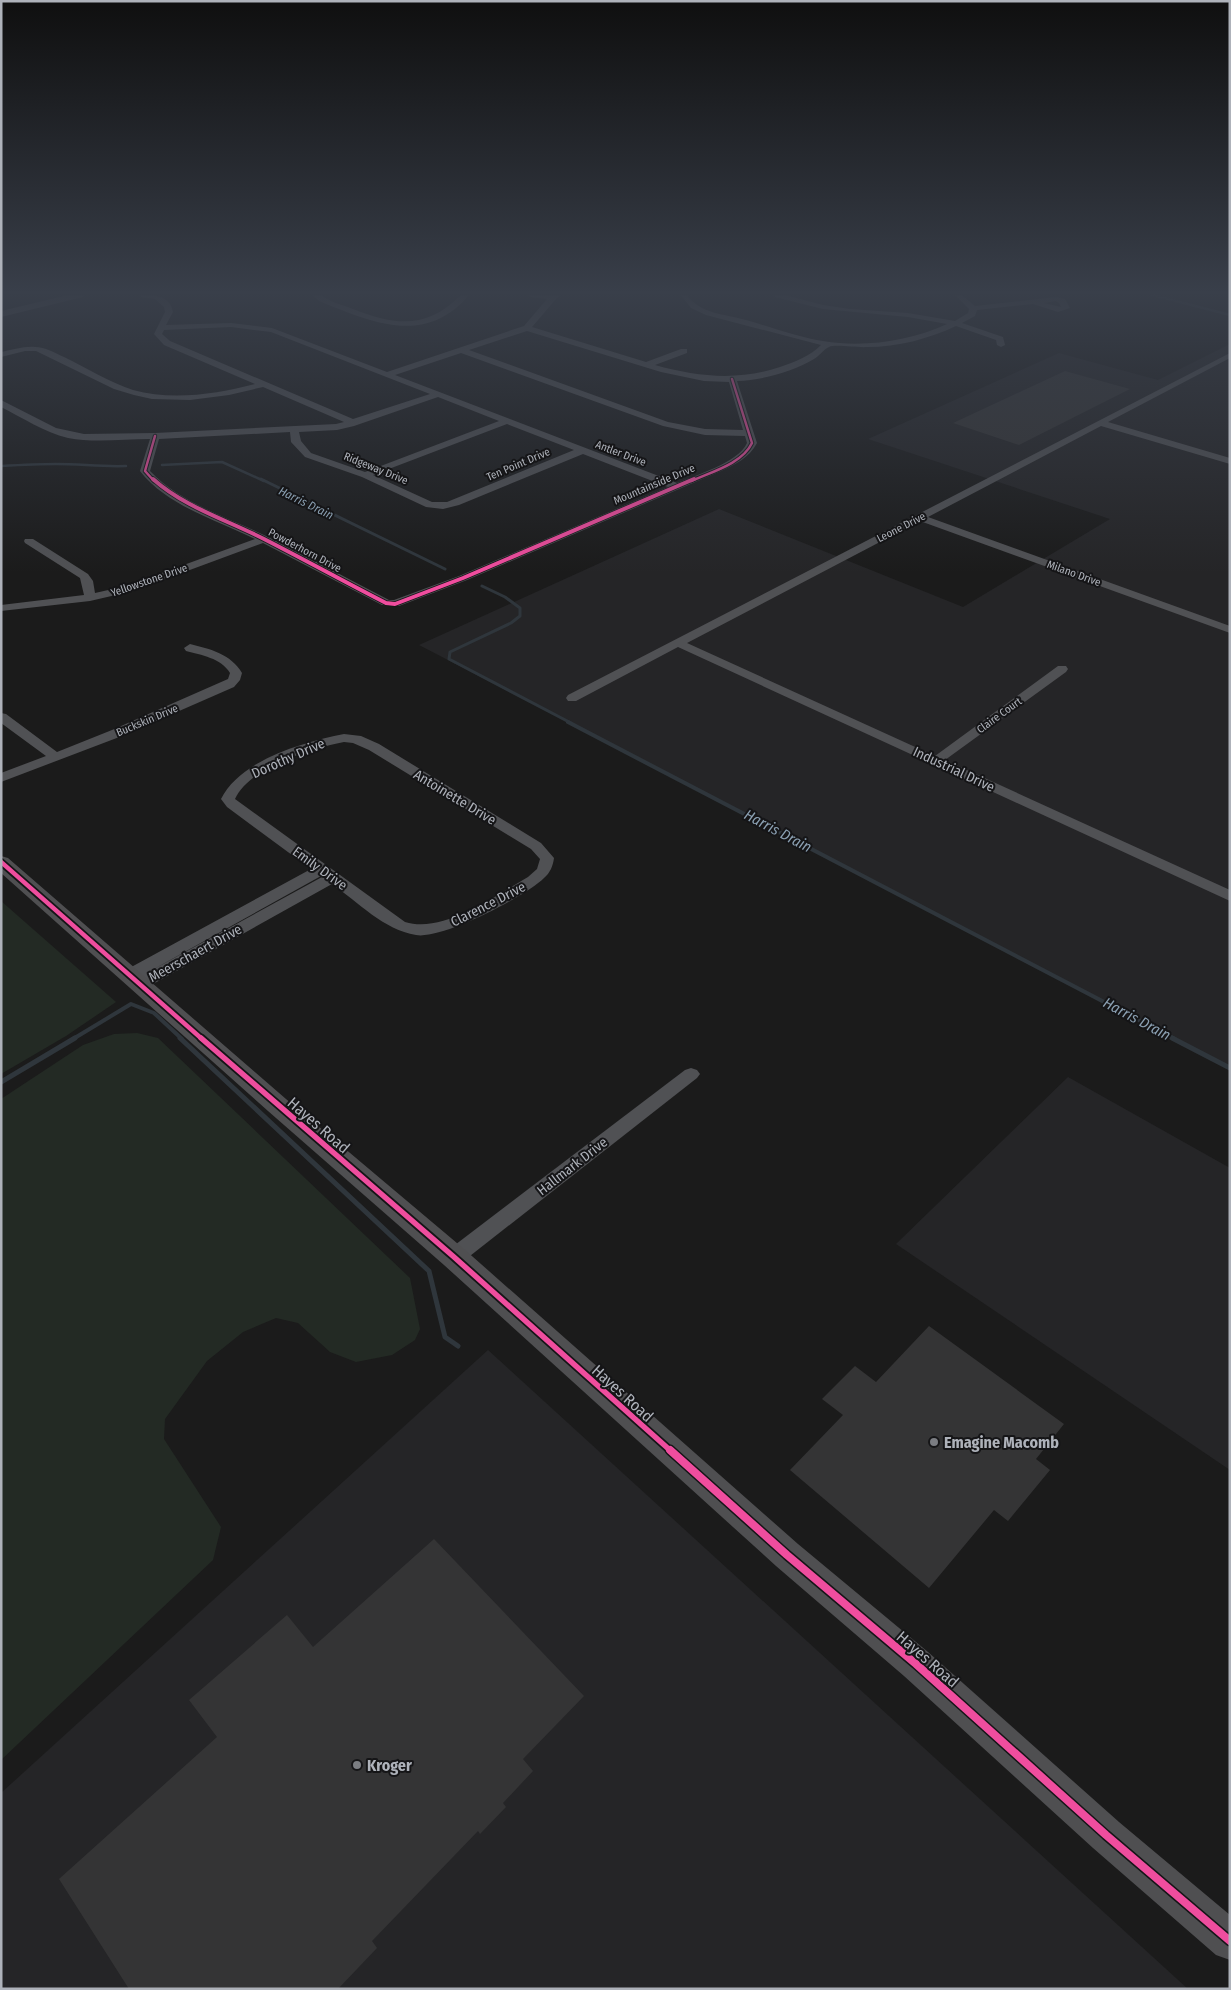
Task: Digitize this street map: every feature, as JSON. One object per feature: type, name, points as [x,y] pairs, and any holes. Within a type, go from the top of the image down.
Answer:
[{"type":"street","points":[[121,388],[138,393],[163,396],[211,395],[252,388]]},
{"type":"street","points":[[273,388],[354,423]]},
{"type":"street","name":"Antler Drive","points":[[420,388],[675,486]]},
{"type":"street","points":[[566,388],[666,424],[705,432],[750,434],[735,388]]},
{"type":"street","name":"Leone Drive","points":[[572,698],[1168,388]]},
{"type":"street","points":[[1,403],[54,430],[69,435],[84,437],[156,436],[326,429],[354,423],[437,395]]},
{"type":"street","points":[[365,475],[507,421]]},
{"type":"street","points":[[1101,423],[1230,461]]},
{"type":"street","name":"Ridgeway Drive","points":[[294,430],[296,442],[308,455],[365,475],[430,505],[450,505],[463,500]]},
{"type":"street","name":"Mountainside Drive","points":[[497,563],[718,469],[744,455],[750,449],[752,443],[750,434]]},
{"type":"street","name":"Powderhorn Drive","points":[[156,436],[145,471],[152,480],[166,490],[264,539],[359,590],[386,602],[395,604],[497,563]]},
{"type":"street","name":"Ten Point Drive","points":[[463,500],[583,450]]},
{"type":"street","name":"Milano Drive","points":[[919,517],[1230,630]]},
{"type":"street","name":"Yellowstone Drive","points":[[1,608],[90,598],[129,589],[264,539]]},
{"type":"street","points":[[29,541],[84,576],[88,581],[90,598]]},
{"type":"street","name":"Industrial Drive","points":[[678,643],[1230,896]]},
{"type":"street","name":"Buckskin Drive","points":[[1,778],[132,727],[230,684],[234,680],[236,672],[228,663],[213,655],[190,648]]},
{"type":"street","name":"Claire Court","points":[[936,761],[1062,669]]},
{"type":"street","points":[[1,717],[55,756]]},
{"type":"street","name":"Dorothy Drive","points":[[240,809],[228,799],[229,792],[235,784],[286,756],[315,743],[344,738],[356,739],[374,747]]},
{"type":"street","name":"Antoinette Drive","points":[[374,747],[536,846]]},
{"type":"street","name":"Emily Drive","points":[[240,809],[400,926]]},
{"type":"street","name":"Clarence Drive","points":[[400,926],[423,931],[440,927],[460,920],[533,880],[543,872],[547,858],[536,846]]},
{"type":"street","name":"Hayes Road","points":[[1,862],[454,1258],[751,1524],[916,1664],[1106,1835],[1230,1941]]},
{"type":"street","name":"Meerschaert Drive","points":[[135,980],[327,873]]},
{"type":"street","name":"Hallmark Drive","points":[[454,1258],[691,1074]]},
{"type":"shaded area","points":[[982,388],[1230,388],[1230,1067],[419,645],[719,509],[963,607],[1110,519],[868,439]]},
{"type":"shaded area","points":[[1,901],[116,1002],[66,1036],[1,1074]]},
{"type":"shaded area","points":[[137,1033],[158,1038],[410,1278],[420,1329],[415,1340],[392,1355],[356,1362],[330,1352],[298,1323],[276,1318],[243,1332],[207,1361],[165,1419],[164,1439],[221,1527],[213,1560],[1,1760],[1,1099],[83,1045],[114,1034]]},
{"type":"shaded area","points":[[1068,1077],[1230,1168],[1230,1470],[896,1244]]},
{"type":"shaded area","points":[[488,1350],[1188,1989],[1,1989],[1,1793]]},
{"type":"building","points":[[1029,388],[1130,389],[1019,445],[953,423]]},
{"type":"building","name":"Emagine Macomb","points":[[929,1326],[1064,1424],[1036,1459],[1050,1470],[1008,1521],[994,1510],[929,1588],[790,1470],[843,1415],[822,1399],[855,1366],[876,1382]]},
{"type":"building","name":"Kroger","points":[[434,1539],[584,1696],[523,1759],[533,1771],[503,1803],[506,1807],[480,1834],[478,1831],[372,1941],[377,1948],[338,1989],[129,1989],[59,1879],[217,1737],[189,1700],[287,1615],[313,1647]]},
{"type":"waterway","name":"Harris Drain","points":[[162,465],[222,462],[264,481]]},
{"type":"waterway","name":"Harris Drain","points":[[1,466],[35,464],[126,466]]},
{"type":"waterway","name":"Harris Drain","points":[[261,479],[445,569]]},
{"type":"waterway","name":"Harris Drain","points":[[482,586],[505,597],[520,608],[520,616],[511,623],[450,652],[449,659],[571,723]]},
{"type":"waterway","name":"Harris Drain","points":[[568,722],[1175,1039]]},
{"type":"waterway","points":[[73,1039],[131,1004],[154,1013],[182,1039]]},
{"type":"waterway","points":[[1,1082],[75,1038]]},
{"type":"waterway","points":[[180,1038],[429,1271],[445,1337],[458,1346]]},
{"type":"waterway","name":"Harris Drain","points":[[1172,1038],[1230,1068]]},
{"type":"cycle path","points":[[155,436],[145,471],[154,481],[182,500],[264,539],[386,603],[395,604],[463,578],[738,459],[750,448],[752,443],[735,388]]},
{"type":"cycle path","points":[[1,862],[277,1105],[454,1257],[787,1555],[916,1664],[1106,1835],[1230,1941]]},
{"type":"place","name":"Emagine Macomb","points":[[934,1442]]},
{"type":"place","name":"Kroger","points":[[357,1765]]}]
